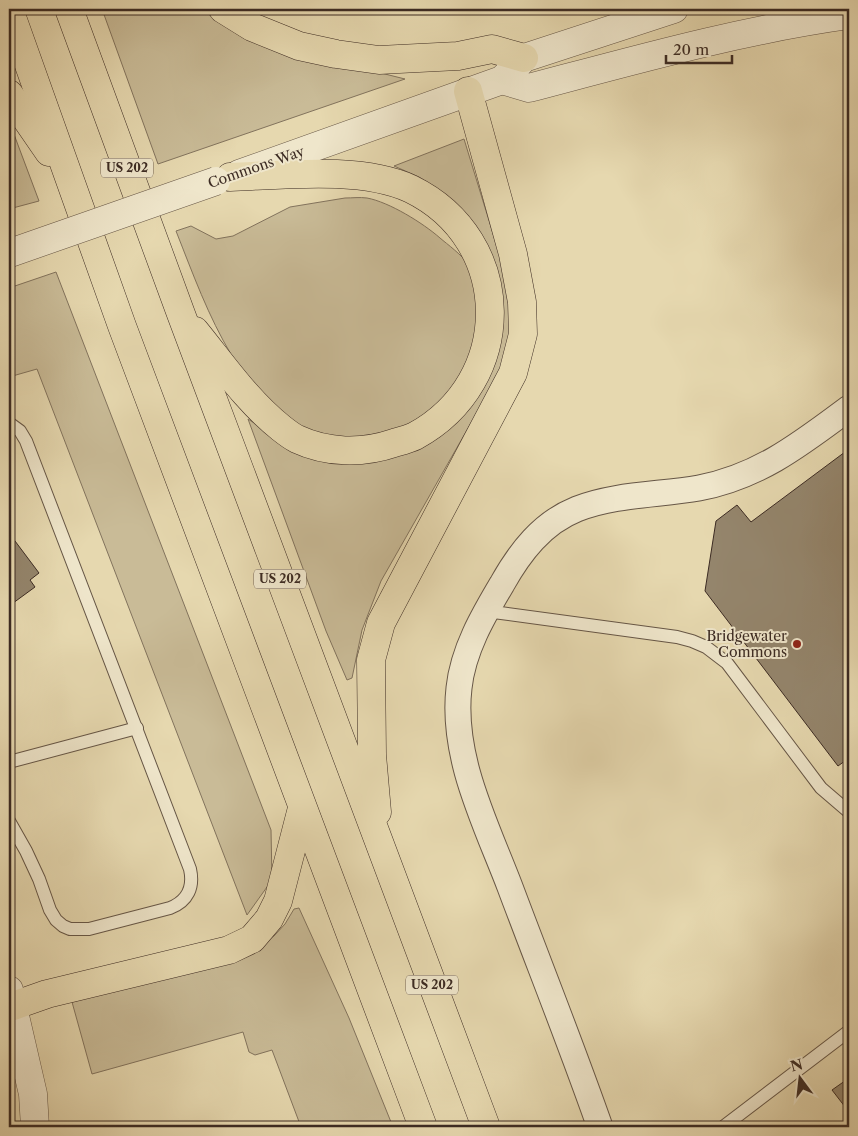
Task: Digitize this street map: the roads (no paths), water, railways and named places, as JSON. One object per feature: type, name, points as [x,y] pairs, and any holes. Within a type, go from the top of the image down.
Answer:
[{"type":"highway","points":[[9,9],[122,326],[422,1127]]},
{"type":"highway","name":"US 202","points":[[69,9],[181,314],[486,1127]]},
{"type":"highway","points":[[223,9],[252,27],[299,46],[336,54],[379,60],[458,56],[492,49],[524,58]]},
{"type":"highway","points":[[379,843],[372,755],[371,660],[381,623],[513,373],[523,334],[522,302],[513,254],[468,91]]},
{"type":"highway","points":[[9,94],[72,188]]},
{"type":"highway","points":[[181,314],[262,412],[295,438],[319,447],[352,451],[382,447],[414,436],[433,424],[452,408],[474,378],[484,358],[489,335],[490,316],[487,279],[474,249],[463,232],[450,216],[431,202],[411,189],[386,181],[359,176],[323,173],[223,179]]},
{"type":"highway","points":[[10,1001],[47,994],[228,950],[252,939],[269,919],[278,901],[302,808]]},
{"type":"street","name":"Commons Way","points":[[9,253],[502,80],[524,58],[674,9]]},
{"type":"street","points":[[502,80],[529,88],[719,40],[784,26],[849,16]]},
{"type":"street","points":[[600,1127],[577,1060],[481,813],[460,733],[459,689],[463,666],[473,638],[486,611],[516,560],[533,539],[551,523],[577,509],[608,500],[700,488],[740,477],[764,466],[802,444],[849,408]]},
{"type":"street","points":[[10,1001],[15,1045],[33,1094],[35,1127]]},
{"type":"lane","points":[[9,423],[20,431],[26,441],[137,728],[190,869],[192,883],[189,893],[178,905],[89,929],[70,929],[56,920],[50,910],[29,858],[9,821]]},
{"type":"lane","points":[[486,611],[677,637],[706,647],[727,663],[822,788],[849,812]]},
{"type":"lane","points":[[9,762],[137,728]]},
{"type":"lane","points":[[723,1127],[849,1032]]},
{"type":"place","name":"Bridgewater Commons","points":[[797,644]]}]
